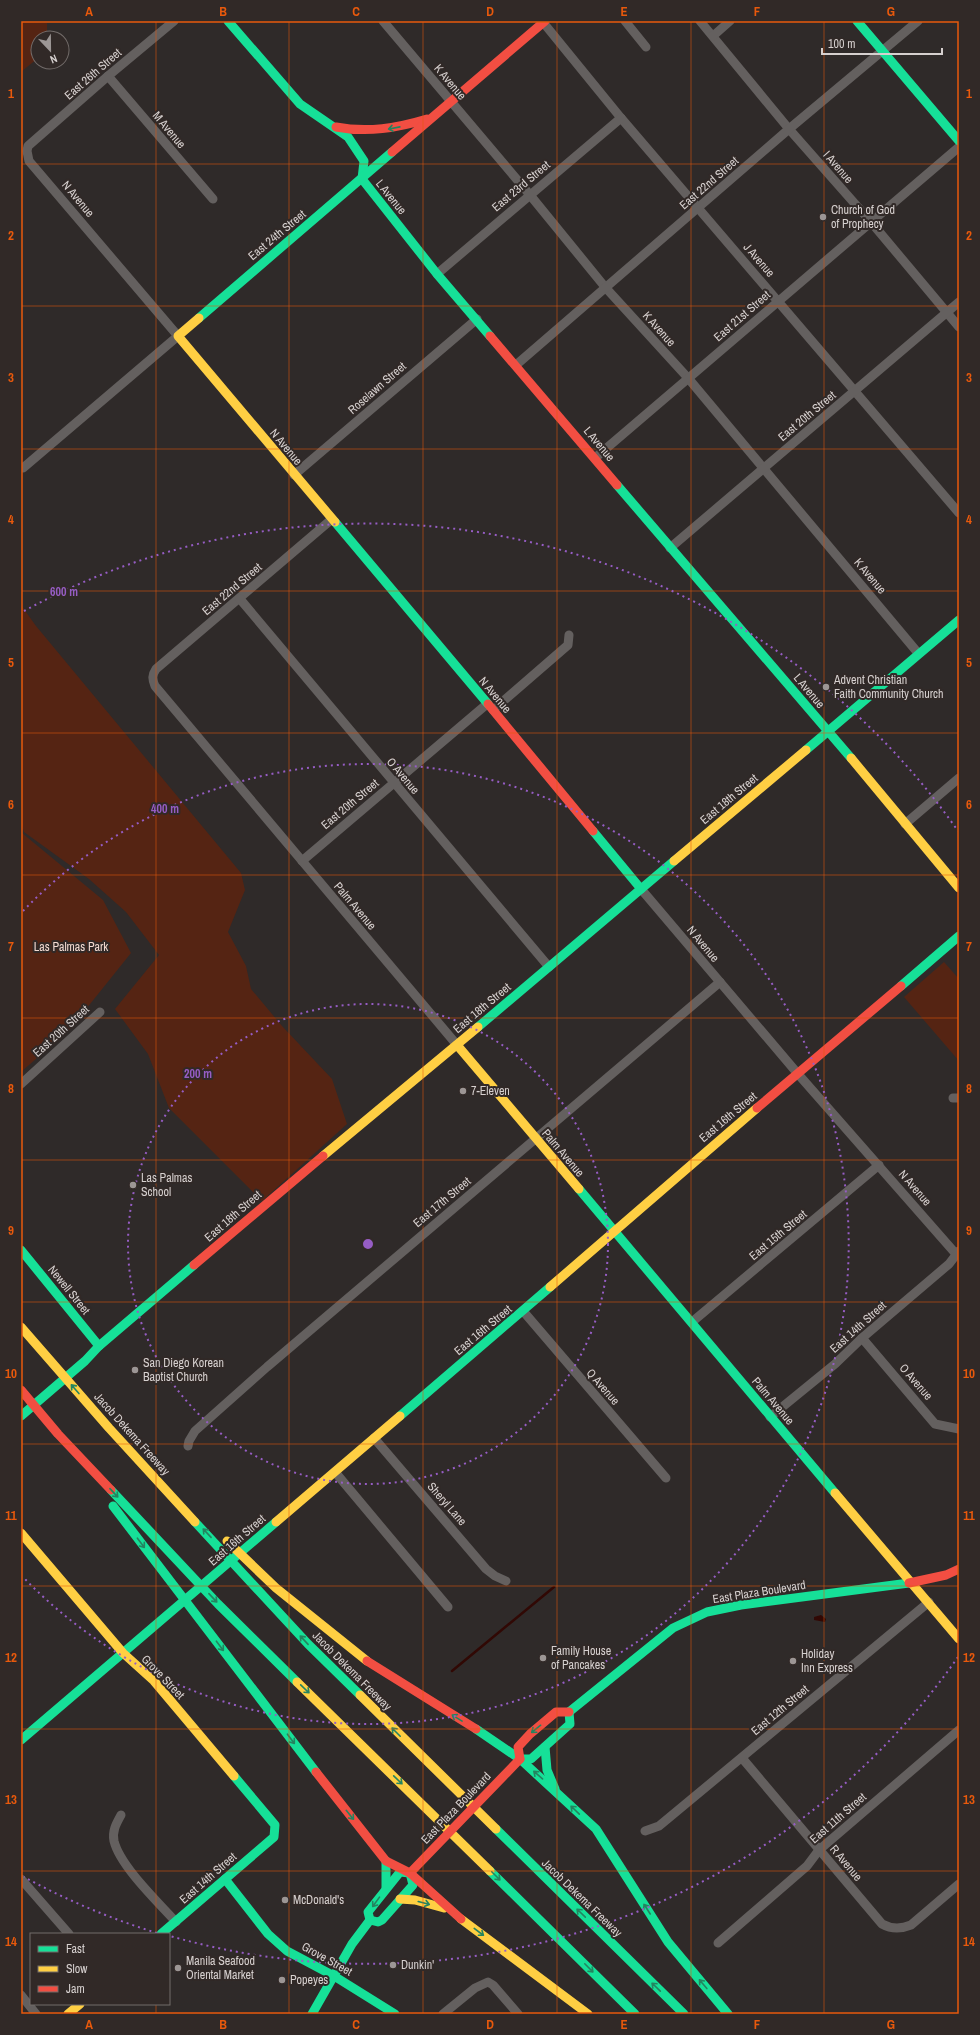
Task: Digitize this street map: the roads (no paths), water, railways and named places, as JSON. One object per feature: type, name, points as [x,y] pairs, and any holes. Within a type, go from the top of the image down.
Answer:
[{"type":"main road","name":"L Avenue","points":[[228,21],[300,104],[335,126],[348,137],[364,161],[362,179],[437,274],[477,319],[959,888]]},
{"type":"main road","points":[[857,21],[959,141]]},
{"type":"main road","name":"East 24th Street","points":[[178,336],[544,22]]},
{"type":"main road","points":[[335,126],[349,130],[392,128],[432,118]]},
{"type":"main road","name":"N Avenue","points":[[178,336],[641,889]]},
{"type":"main road","name":"East 18th Street","points":[[21,1416],[99,1346],[367,1118],[457,1045],[827,732],[918,653],[959,620]]},
{"type":"main road","name":"East 16th Street","points":[[22,1737],[124,1654],[374,1438],[523,1312],[613,1231],[959,936]]},
{"type":"main road","name":"Palm Avenue","points":[[457,1045],[959,1639]]},
{"type":"main road","name":"Newell Street","points":[[21,1250],[99,1346]]},
{"type":"main road","name":"Jacob Dekema Freeway","points":[[21,1327],[101,1418],[308,1644],[453,1789],[684,2014]]},
{"type":"main road","points":[[21,1390],[58,1434],[335,1797],[386,1861],[410,1873],[448,1909],[588,2014]]},
{"type":"main road","points":[[101,1418],[276,1588],[364,1659],[490,1738],[520,1759],[596,1829],[668,1942],[728,2014]]},
{"type":"main road","points":[[58,1434],[218,1604],[635,2014]]},
{"type":"main road","name":"Grove Street","points":[[21,1532],[124,1654],[154,1681],[275,1825],[274,1837],[270,1841]]},
{"type":"main road","name":"East Plaza Boulevard","points":[[520,1759],[518,1747],[530,1734],[556,1712],[569,1712],[673,1628],[707,1612],[741,1605],[912,1583],[946,1575],[959,1569]]},
{"type":"main road","name":"East Plaza Boulevard","points":[[312,2014],[352,1944],[370,1920],[368,1912],[386,1888],[400,1872],[410,1873],[520,1759],[531,1759],[570,1724],[569,1712]]},
{"type":"main road","points":[[545,1747],[548,1770],[555,1791]]},
{"type":"main road","name":"East 14th Street","points":[[162,1933],[270,1841]]},
{"type":"main road","points":[[386,1861],[386,1888]]},
{"type":"main road","points":[[370,1920],[380,1922],[413,1885],[410,1873]]},
{"type":"main road","name":"Grove Street","points":[[225,1879],[268,1934],[287,1951],[334,1976],[395,2014]]},
{"type":"main road","points":[[400,1900],[416,1900],[448,1909]]},
{"type":"main road","points":[[68,2014],[79,2005]]},
{"type":"street","name":"East 26th Street","points":[[28,146],[174,21]]},
{"type":"street","name":"K Avenue","points":[[383,21],[530,195],[605,287],[688,378],[918,653]]},
{"type":"street","points":[[625,21],[646,47]]},
{"type":"street","name":"I Avenue","points":[[700,21],[789,129],[871,222],[959,327]]},
{"type":"street","points":[[713,36],[730,21]]},
{"type":"street","name":"East 22nd Street","points":[[516,365],[789,129],[918,21]]},
{"type":"street","name":"J Avenue","points":[[544,22],[621,118],[959,513]]},
{"type":"street","name":"M Avenue","points":[[108,76],[213,199]]},
{"type":"street","name":"East 23rd Street","points":[[437,274],[621,118]]},
{"type":"street","name":"N Avenue","points":[[28,146],[27,151],[29,160],[178,336]]},
{"type":"street","name":"East 21st Street","points":[[595,458],[959,147]]},
{"type":"street","name":"East 20th Street","points":[[670,548],[959,302]]},
{"type":"street","name":"Roselawn Street","points":[[294,476],[477,319]]},
{"type":"street","name":"East 24th Street","points":[[23,468],[178,336]]},
{"type":"street","name":"East 22nd Street","points":[[153,681],[153,674],[156,669],[240,599],[332,519]]},
{"type":"street","name":"O Avenue","points":[[240,599],[549,967]]},
{"type":"street","name":"East 20th Street","points":[[302,861],[394,783],[568,645],[570,634]]},
{"type":"street","name":"Palm Avenue","points":[[153,681],[457,1045]]},
{"type":"street","points":[[905,824],[959,778]]},
{"type":"street","name":"N Avenue","points":[[641,889],[798,1074],[879,1165],[957,1257]]},
{"type":"street","name":"East 17th Street","points":[[188,1446],[189,1441],[195,1431],[262,1371],[720,982]]},
{"type":"street","name":"East 20th Street","points":[[21,1084],[100,1012]]},
{"type":"street","name":"East 15th Street","points":[[692,1322],[879,1165]]},
{"type":"street","name":"East 14th Street","points":[[770,1417],[835,1364],[862,1338],[957,1257]]},
{"type":"street","name":"Q Avenue","points":[[523,1312],[666,1478]]},
{"type":"street","name":"O Avenue","points":[[862,1338],[936,1424],[959,1430]]},
{"type":"street","name":"Sheryl Lane","points":[[374,1438],[486,1569],[494,1576],[506,1581]]},
{"type":"street","points":[[335,1472],[448,1607]]},
{"type":"street","name":"East 12th Street","points":[[645,1831],[659,1826],[929,1602]]},
{"type":"street","name":"East 11th Street","points":[[718,1943],[807,1866],[819,1850],[959,1730]]},
{"type":"street","name":"R Avenue","points":[[742,1758],[882,1924],[889,1928],[911,1925],[959,1884]]},
{"type":"street","points":[[121,1815],[114,1827],[114,1840],[120,1858],[176,1922]]},
{"type":"street","points":[[21,1879],[68,1933]]},
{"type":"street","points":[[443,2014],[475,1988],[488,1982],[493,1985],[518,2014]]},
{"type":"street","points":[[21,1995],[36,2014]]},
{"type":"waterway","points":[[452,1671],[554,1587]]},
{"type":"place","name":"Church of God of Prophecy","points":[[823,217]]},
{"type":"place","name":"Advent Christian Faith Community Church","points":[[826,687]]},
{"type":"place","name":"7-Eleven","points":[[463,1091]]},
{"type":"place","name":"Las Palmas School","points":[[133,1185]]},
{"type":"place","name":"San Diego Korean Baptist Church","points":[[135,1370]]},
{"type":"place","name":"Family House of Pancakes","points":[[543,1658]]},
{"type":"place","name":"Holiday Inn Express","points":[[793,1661]]},
{"type":"place","name":"McDonald's","points":[[285,1900]]},
{"type":"place","name":"Dunkin'","points":[[393,1965]]},
{"type":"place","name":"Manila Seafood Oriental Market","points":[[178,1968]]},
{"type":"place","name":"Popeyes","points":[[282,1980]]},
{"type":"park label","name":"Las Palmas Park","points":[[71,947]]}]
